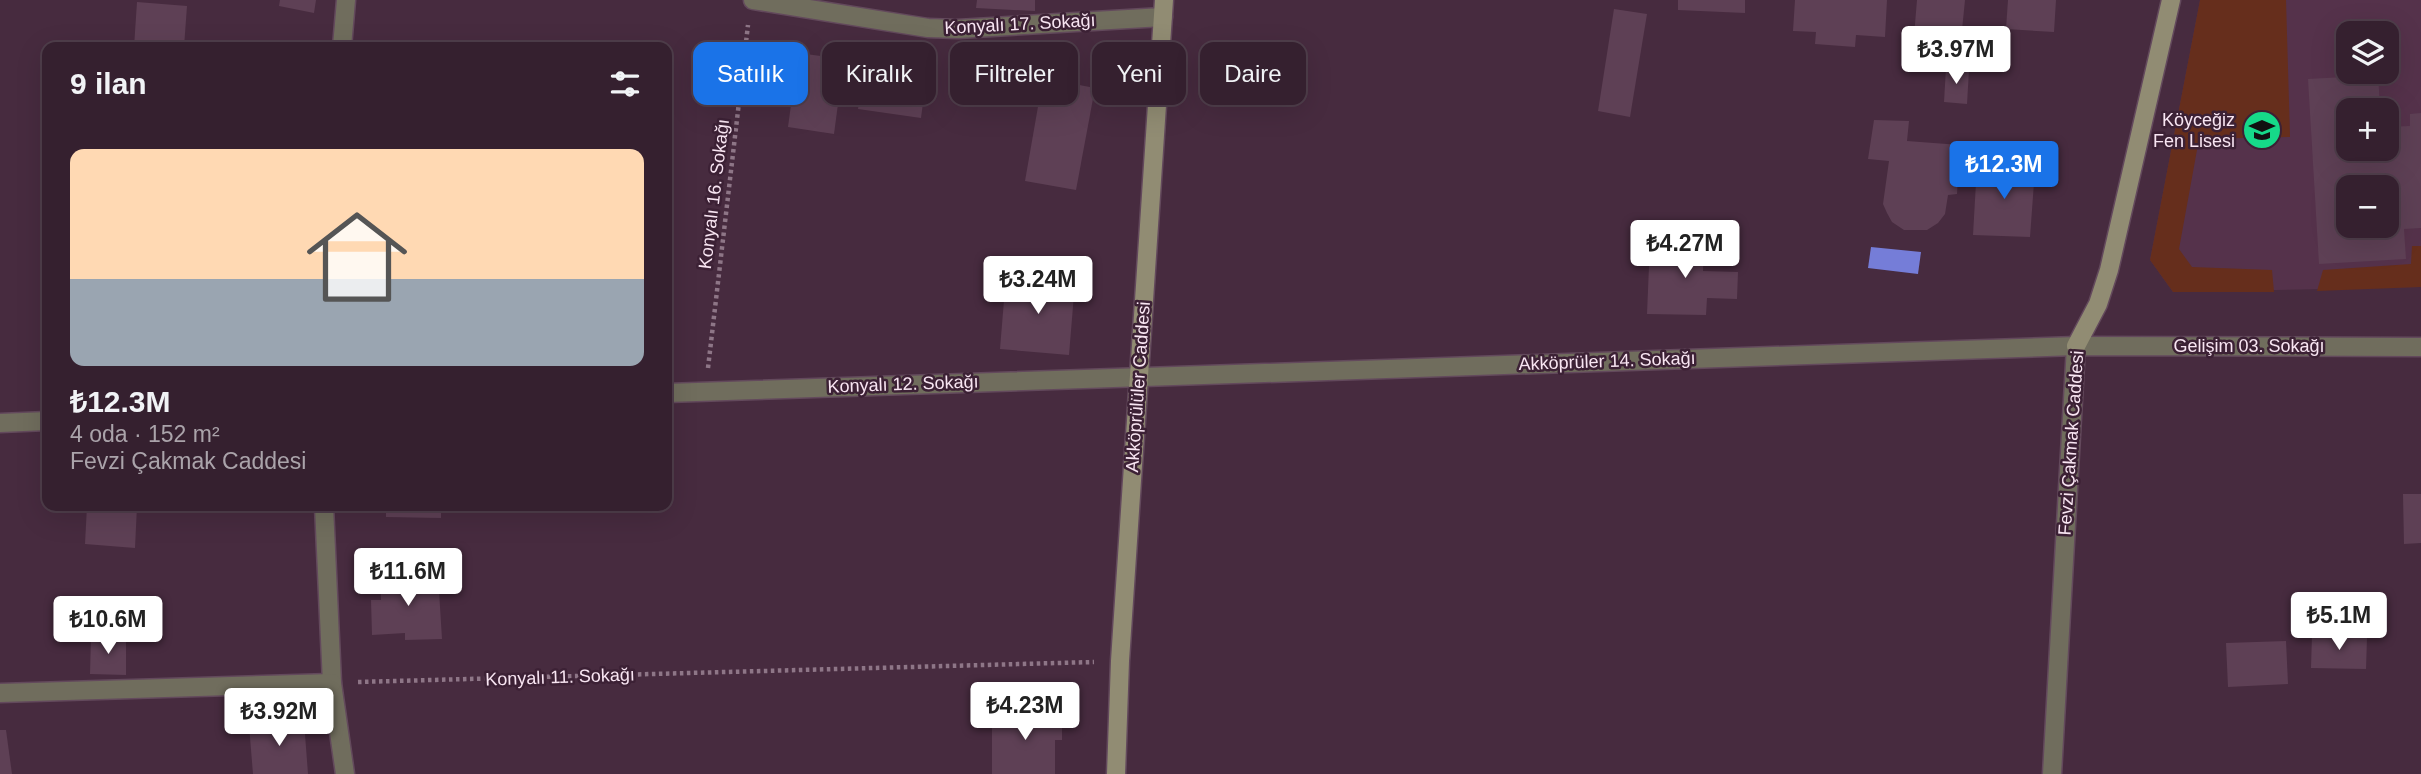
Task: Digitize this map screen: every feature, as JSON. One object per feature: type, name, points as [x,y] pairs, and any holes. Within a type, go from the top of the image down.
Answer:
[{"type":"street","points":[[342,42],[346,0]]},
{"type":"street","name":"Fevzi Çakmak Caddesi","points":[[2052,774],[2076,346],[2098,303],[2109,270],[2171,0]]},
{"type":"street","name":"Konyalı 17. Sokağı","points":[[751,7],[928,28],[958,29],[1163,9]]},
{"type":"street","name":"Akköprülüler Caddesi","points":[[1116,774],[1120,661],[1163,9]]},
{"type":"street","name":"Gelişim 03. Sokağı","points":[[2076,346],[2421,347]]},
{"type":"street","name":"Akköprüler 14. Sokağı","points":[[1138,376],[2076,346]]},
{"type":"street","name":"Konyalı 12. Sokağı","points":[[672,393],[1138,376]]},
{"type":"street","points":[[0,423],[42,421]]},
{"type":"street","points":[[324,511],[332,683],[345,774]]},
{"type":"street","points":[[0,693],[332,683]]},
{"type":"path","name":"Konyalı 16. Sokağı","points":[[705,390],[751,7]]},
{"type":"path","name":"Konyalı 11. Sokağı","points":[[332,683],[1120,661]]},
{"type":"shaded area","name":"Köyceğiz Fen Lisesi","points":[[2200,0],[2421,0],[2421,287],[2173,292],[2150,260]]},
{"type":"shaded area","points":[[2200,0],[2286,0],[2290,137],[2199,139],[2179,249],[2192,267],[2272,270],[2274,292],[2173,292],[2150,260]]},
{"type":"shaded area","points":[[2412,246],[2421,246],[2421,287],[2317,291],[2323,270],[2411,264]]},
{"type":"water","points":[[1871,247],[1921,252],[1918,274],[1868,268]]},
{"type":"building","points":[[280,0],[316,0],[314,13],[279,6]]},
{"type":"building","points":[[977,0],[1035,0],[1035,11],[976,8]]},
{"type":"building","points":[[1678,0],[1745,0],[1745,13],[1678,10]]},
{"type":"building","points":[[1795,0],[1887,0],[1885,37],[1856,35],[1855,47],[1815,44],[1816,32],[1793,31]]},
{"type":"building","points":[[1917,0],[1965,0],[1961,40],[1914,36]]},
{"type":"building","points":[[2008,0],[2056,0],[2054,32],[2006,29]]},
{"type":"building","points":[[137,2],[187,6],[184,42],[134,42]]},
{"type":"building","points":[[1614,9],[1647,14],[1630,117],[1598,111]]},
{"type":"building","points":[[808,54],[822,56],[822,105],[838,105],[834,134],[788,127],[791,105],[808,105]]},
{"type":"building","points":[[1946,68],[1969,70],[1967,104],[1944,102]]},
{"type":"building","points":[[2336,77],[2336,84],[2379,84],[2379,98],[2336,98],[2336,161],[2399,161],[2399,126],[2410,126],[2410,114],[2421,113],[2421,228],[2404,229],[2406,259],[2319,264],[2308,79]]},
{"type":"building","points":[[1078,85],[1092,87],[1092,104],[1076,190],[1025,181],[1038,105],[1078,105]]},
{"type":"building","points":[[859,105],[923,105],[921,118],[858,109]]},
{"type":"building","points":[[1874,120],[1909,121],[1907,141],[1960,145],[1957,194],[1948,195],[1945,214],[1927,230],[1904,230],[1892,222],[1887,213],[1883,204],[1889,161],[1868,159]]},
{"type":"building","points":[[1977,165],[2035,169],[2030,237],[1973,235]]},
{"type":"building","points":[[1650,242],[1704,244],[1703,271],[1738,272],[1737,299],[1707,298],[1706,315],[1647,314]]},
{"type":"building","points":[[1006,276],[1075,282],[1069,355],[1000,349]]},
{"type":"building","points":[[2403,494],[2421,494],[2421,543],[2404,544]]},
{"type":"building","points":[[87,511],[137,511],[135,548],[85,544]]},
{"type":"building","points":[[386,511],[441,511],[441,518],[386,517]]},
{"type":"building","points":[[438,575],[442,639],[405,640],[405,633],[372,635],[371,600],[381,600],[380,579]]},
{"type":"building","points":[[2312,635],[2367,637],[2366,669],[2311,668]]},
{"type":"building","points":[[91,637],[126,637],[126,675],[90,674]]},
{"type":"building","points":[[2286,641],[2288,684],[2228,687],[2226,643]]},
{"type":"building","points":[[992,712],[1062,712],[1062,740],[1055,740],[1055,774],[992,774]]},
{"type":"building","points":[[304,721],[308,774],[253,774],[249,725]]},
{"type":"building","points":[[0,730],[6,730],[12,774],[0,774]]},
{"type":"place","name":"Köyceğiz Fen Lisesi","points":[[2262,130]]}]
